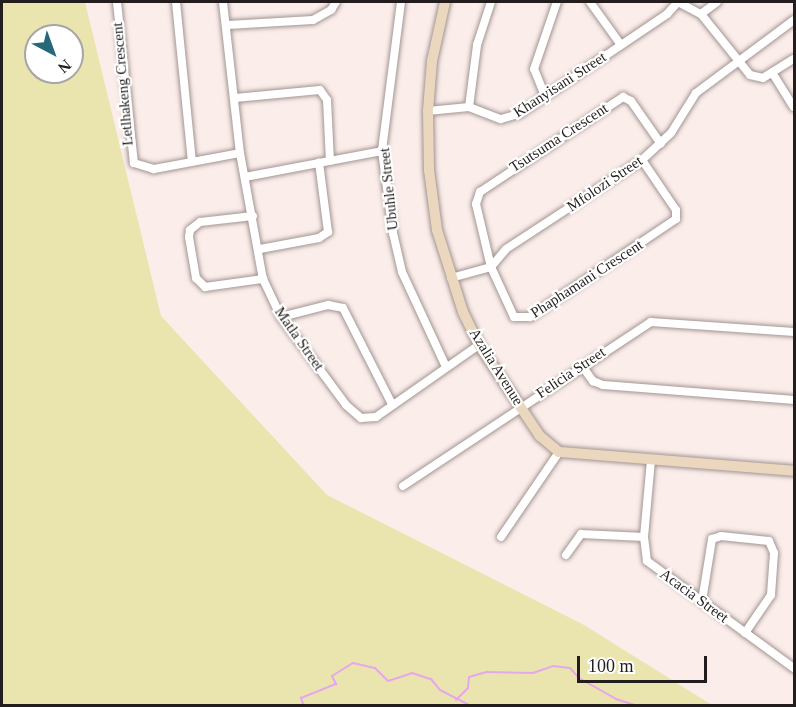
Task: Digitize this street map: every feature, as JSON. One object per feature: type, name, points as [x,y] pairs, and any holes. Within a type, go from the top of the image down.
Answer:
[{"type":"street","name":"Letlhakeng Crescent","points":[[117,2],[130,156],[134,164],[147,170],[240,153]]},
{"type":"street","points":[[176,2],[192,161]]},
{"type":"street","name":"Matla Street","points":[[223,2],[228,25],[240,153],[260,249],[263,279],[282,317],[355,414],[368,419],[479,345]]},
{"type":"street","points":[[228,25],[313,20],[331,10],[336,2]]},
{"type":"street","name":"Ubuhle Street","points":[[401,2],[382,151],[393,233],[402,272],[446,368]]},
{"type":"street","name":"Azalia Avenue","points":[[445,2],[432,61],[428,111],[429,170],[437,230],[451,278],[479,345],[545,444],[559,452]]},
{"type":"street","points":[[469,107],[477,45],[491,2]]},
{"type":"street","points":[[545,96],[534,69],[557,2]]},
{"type":"street","points":[[590,2],[621,45]]},
{"type":"street","points":[[678,2],[701,14],[736,60],[757,79],[773,74],[795,59]]},
{"type":"street","name":"Khanyisani Street","points":[[428,111],[469,107],[491,117],[510,118],[667,14],[678,2]]},
{"type":"street","points":[[701,14],[717,2]]},
{"type":"street","name":"Mfolozi Street","points":[[491,267],[506,249],[642,160],[661,144],[696,93],[736,60],[795,20]]},
{"type":"street","points":[[773,74],[795,107]]},
{"type":"street","points":[[235,98],[320,90],[327,100],[330,161]]},
{"type":"street","name":"Tsutsuma Crescent","points":[[477,197],[487,186],[623,97],[632,101],[661,144]]},
{"type":"street","points":[[245,177],[382,151]]},
{"type":"street","name":"Phaphamani Crescent","points":[[477,197],[491,267],[509,311],[522,320],[673,222],[676,210],[642,160]]},
{"type":"street","points":[[260,249],[319,238],[328,232],[319,163]]},
{"type":"street","points":[[253,216],[200,222],[194,225],[189,237],[196,278],[205,287],[263,279]]},
{"type":"street","points":[[451,278],[491,267]]},
{"type":"street","points":[[282,317],[328,305],[343,308],[392,404]]},
{"type":"street","name":"Felicia Street","points":[[403,486],[651,322],[795,332]]},
{"type":"street","points":[[582,366],[592,381],[603,386],[795,400]]},
{"type":"street","points":[[501,537],[559,452],[795,471]]},
{"type":"street","name":"Acacia Street","points":[[651,460],[644,537],[647,561],[795,668]]},
{"type":"street","points":[[566,555],[581,534],[644,537]]},
{"type":"street","points":[[702,601],[712,539],[721,536],[769,541],[774,553],[771,595],[745,633]]},
{"type":"shaded area","points":[[2,2],[85,2],[161,316],[327,495],[584,625],[712,705],[2,705]]},
{"type":"waterway","points":[[304,706],[301,698],[336,684],[332,676],[353,663],[375,668],[388,681],[412,673],[431,679],[440,690],[472,706]]},
{"type":"waterway","points":[[456,700],[468,688],[469,677],[487,672],[533,673],[553,666],[570,668],[579,678],[616,699],[637,706]]}]
